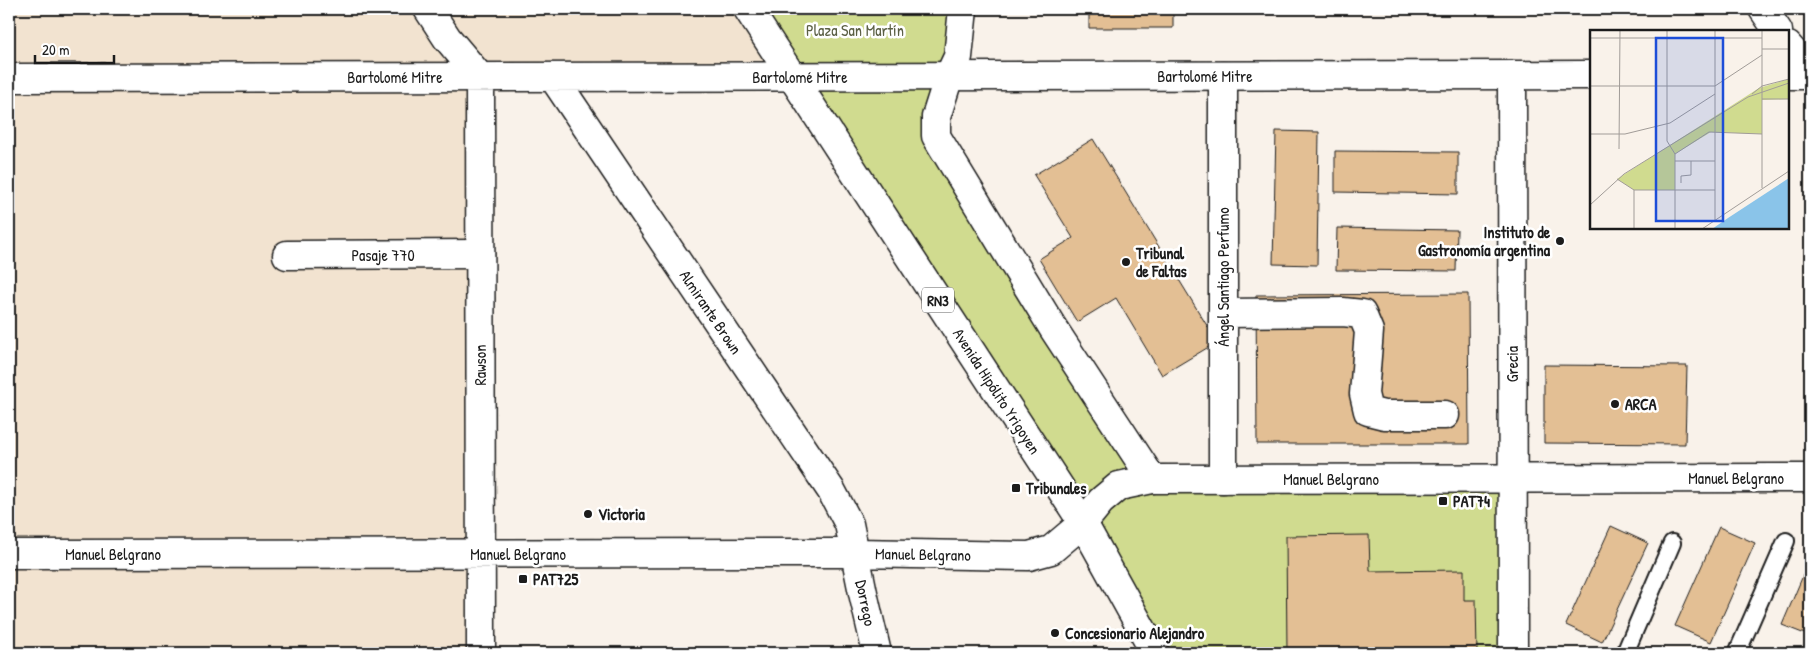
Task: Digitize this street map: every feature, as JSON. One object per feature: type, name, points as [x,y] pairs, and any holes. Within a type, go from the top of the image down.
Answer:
[{"type":"main road","points":[[428,9],[447,38],[480,77]]},
{"type":"main road","name":"Avenida Hipólito Yrigoyen","points":[[748,9],[1084,523],[1155,653]]},
{"type":"main road","points":[[963,9],[958,57],[949,76],[936,117],[936,136],[1053,328],[1152,479]]},
{"type":"main road","points":[[1763,9],[1777,30]]},
{"type":"main road","points":[[1789,47],[1810,73]]},
{"type":"main road","points":[[1789,75],[1810,73]]},
{"type":"main road","name":"Grecia","points":[[1512,75],[1513,653]]},
{"type":"main road","name":"Bartolomé Mitre","points":[[9,78],[1590,75]]},
{"type":"main road","name":"Ángel Santiago Perfumo","points":[[1223,76],[1223,479]]},
{"type":"main road","name":"Rawson","points":[[480,77],[481,653]]},
{"type":"main road","name":"Almirante Brown","points":[[553,77],[831,490],[849,524],[856,553]]},
{"type":"main road","name":"Pasaje 770","points":[[286,256],[480,254]]},
{"type":"main road","points":[[1223,312],[1343,312],[1362,314],[1369,331],[1364,394],[1368,411],[1384,415],[1445,415]]},
{"type":"main road","name":"Manuel Belgrano","points":[[9,554],[856,553],[1029,556],[1051,550],[1084,523],[1101,501],[1119,486],[1152,479],[1810,478]]},
{"type":"main road","name":"Dorrego","points":[[856,553],[877,653]]},
{"type":"lane","points":[[1737,653],[1786,541]]},
{"type":"lane","points":[[1625,653],[1672,543]]},
{"type":"shaded area","points":[[9,9],[748,9],[793,77],[480,77],[481,653],[9,653]]},
{"type":"green space","name":"Plaza San Martín","points":[[748,9],[963,9],[936,117],[1152,479],[1512,479],[1513,653],[1155,653]]},
{"type":"building","points":[[1089,9],[1173,9],[1173,28],[1089,28]]},
{"type":"building","points":[[1276,131],[1319,132],[1317,265],[1273,264]]},
{"type":"building","points":[[1093,139],[1217,342],[1162,375],[1116,298],[1077,322],[1039,259],[1073,238],[1034,175]]},
{"type":"building","points":[[1335,151],[1458,152],[1458,194],[1335,192]]},
{"type":"building","points":[[1337,228],[1457,230],[1456,271],[1336,270]]},
{"type":"building","points":[[1468,294],[1469,444],[1257,444],[1256,295]]},
{"type":"building","name":"ARCA","points":[[1544,365],[1687,366],[1685,444],[1544,443]]},
{"type":"building","points":[[1611,526],[1648,543],[1602,642],[1566,625]]},
{"type":"building","points":[[1719,527],[1755,543],[1711,642],[1675,626]]},
{"type":"building","points":[[1369,535],[1370,571],[1464,570],[1464,600],[1476,600],[1477,653],[1287,653],[1286,536]]},
{"type":"building","points":[[1810,559],[1810,636],[1782,625]]},
{"type":"place","name":"Instituto de Gastronomía argentina","points":[[1560,241]]},
{"type":"place","name":"Tribunal de Faltas","points":[[1126,262]]},
{"type":"place","name":"ARCA","points":[[1615,404]]},
{"type":"place","name":"Tribunales","points":[[1016,488]]},
{"type":"place","name":"PAT74","points":[[1443,501]]},
{"type":"place","name":"Victoria","points":[[588,514]]},
{"type":"place","name":"PAT725","points":[[523,579]]},
{"type":"place","name":"Concesionario Alejandro","points":[[1055,633]]}]
